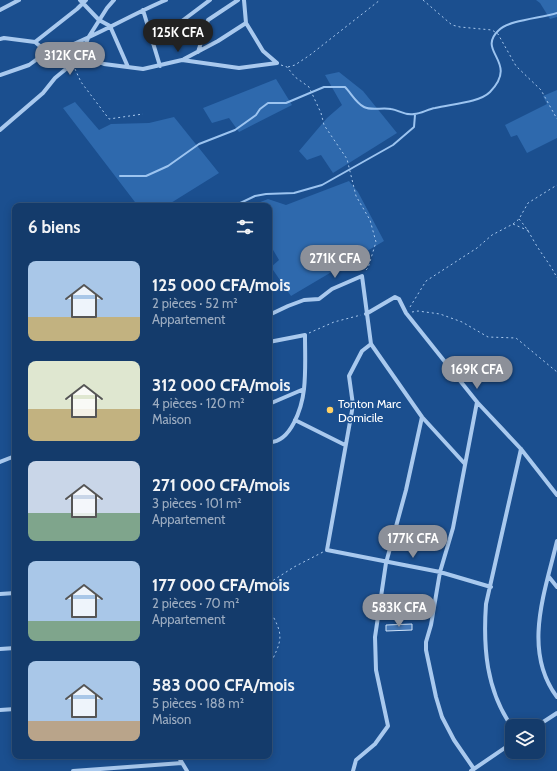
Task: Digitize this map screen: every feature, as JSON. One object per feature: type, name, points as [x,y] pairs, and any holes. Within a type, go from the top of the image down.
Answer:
[{"type":"street","points":[[0,10],[19,0]]},
{"type":"street","points":[[0,130],[43,93],[55,78],[80,56],[88,38],[114,0]]},
{"type":"street","points":[[0,75],[29,65],[49,53],[88,38],[166,0]]},
{"type":"street","points":[[150,37],[174,27],[210,0]]},
{"type":"street","points":[[198,52],[208,20],[238,0]]},
{"type":"street","points":[[244,0],[246,23],[263,51],[277,63]]},
{"type":"street","points":[[35,42],[83,1],[99,20],[110,26],[128,67]]},
{"type":"street","points":[[143,10],[160,66]]},
{"type":"street","points":[[0,39],[4,38],[35,42],[49,53],[80,56],[104,64],[147,69],[182,60],[246,23]]},
{"type":"street","points":[[182,60],[239,68],[277,63]]},
{"type":"street","points":[[272,314],[304,300],[319,299],[332,289],[362,276],[371,344],[422,417],[465,464]]},
{"type":"street","points":[[366,314],[397,297],[406,313],[477,402],[521,449],[557,495]]},
{"type":"street","points":[[272,341],[305,335],[304,389],[295,420],[283,438],[277,442],[272,442]]},
{"type":"street","points":[[371,344],[362,351],[349,376],[353,405],[327,550],[386,563],[440,572],[491,588]]},
{"type":"street","points":[[272,403],[304,389]]},
{"type":"street","points":[[477,402],[453,528],[440,572],[431,625],[426,642],[426,650],[436,697],[442,716],[472,770],[505,748]]},
{"type":"street","points":[[353,771],[356,760],[375,744],[388,726],[376,670],[375,637],[386,563],[406,490],[422,417]]},
{"type":"street","points":[[295,420],[346,445]]},
{"type":"street","points":[[506,719],[489,679],[485,653],[486,604],[491,588],[521,449]]},
{"type":"street","points":[[0,462],[12,457]]},
{"type":"street","points":[[557,541],[538,630],[539,653],[544,673],[557,697]]},
{"type":"street","points":[[549,577],[557,587]]},
{"type":"street","points":[[0,594],[12,593]]},
{"type":"street","points":[[0,649],[12,648]]},
{"type":"street","points":[[0,710],[12,709]]},
{"type":"street","points":[[545,721],[557,713]]},
{"type":"street","points":[[180,759],[187,771]]},
{"type":"street","points":[[73,771],[182,763]]},
{"type":"path","points":[[287,67],[295,65],[310,55],[380,0]]},
{"type":"path","points":[[423,0],[452,25],[492,30],[498,34],[516,66],[541,90],[557,119]]},
{"type":"path","points":[[277,63],[287,67],[295,77],[309,87],[321,112],[324,125],[347,159],[356,196],[370,220],[376,242],[368,268],[362,276]]},
{"type":"path","points":[[72,64],[81,82],[109,119],[143,114]]},
{"type":"path","points":[[406,313],[426,281],[477,248],[492,235],[513,224],[519,219],[528,203],[557,185]]},
{"type":"path","points":[[519,219],[530,232],[535,243],[550,262],[557,278]]},
{"type":"path","points":[[513,224],[530,232]]},
{"type":"path","points":[[406,313],[418,311],[440,314],[462,322],[488,337],[516,338],[557,372]]},
{"type":"path","points":[[305,335],[334,322],[366,314]]},
{"type":"path","points":[[272,581],[313,556],[327,550]]},
{"type":"path","points":[[272,614],[278,624],[281,641],[272,660]]},
{"type":"shaded area","points":[[536,0],[557,0],[557,17],[550,19],[540,3]]},
{"type":"shaded area","points":[[339,72],[363,91],[397,133],[333,173],[321,155],[307,160],[299,151],[327,118],[342,105],[325,75]]},
{"type":"shaded area","points":[[276,79],[292,105],[239,132],[229,118],[212,123],[203,108]]},
{"type":"shaded area","points":[[557,90],[557,138],[527,153],[517,135],[511,137],[505,125],[547,104],[543,96]]},
{"type":"shaded area","points":[[75,102],[99,130],[111,124],[149,123],[174,117],[219,173],[171,203],[136,203],[63,108]]},
{"type":"shaded area","points":[[349,181],[358,192],[384,241],[291,296],[272,268],[272,266],[279,260],[272,248],[272,203],[258,203],[268,199],[286,205]]},
{"type":"building","points":[[412,624],[412,630],[386,631],[386,625]]},
{"type":"waterway","points":[[120,176],[146,176],[168,166],[199,144],[235,130],[256,115],[260,109],[268,103],[286,103],[324,87],[345,87],[358,103],[367,108],[391,109],[408,114],[417,114],[432,109],[479,99],[490,92],[498,81],[501,72],[500,65],[492,45],[493,38],[499,30],[510,24],[557,13]]},
{"type":"waterway","points":[[240,203],[255,196],[294,193],[322,185],[393,145],[414,127],[415,115]]},
{"type":"place","name":"Tonton Marc Domicile","points":[[330,410]]}]
